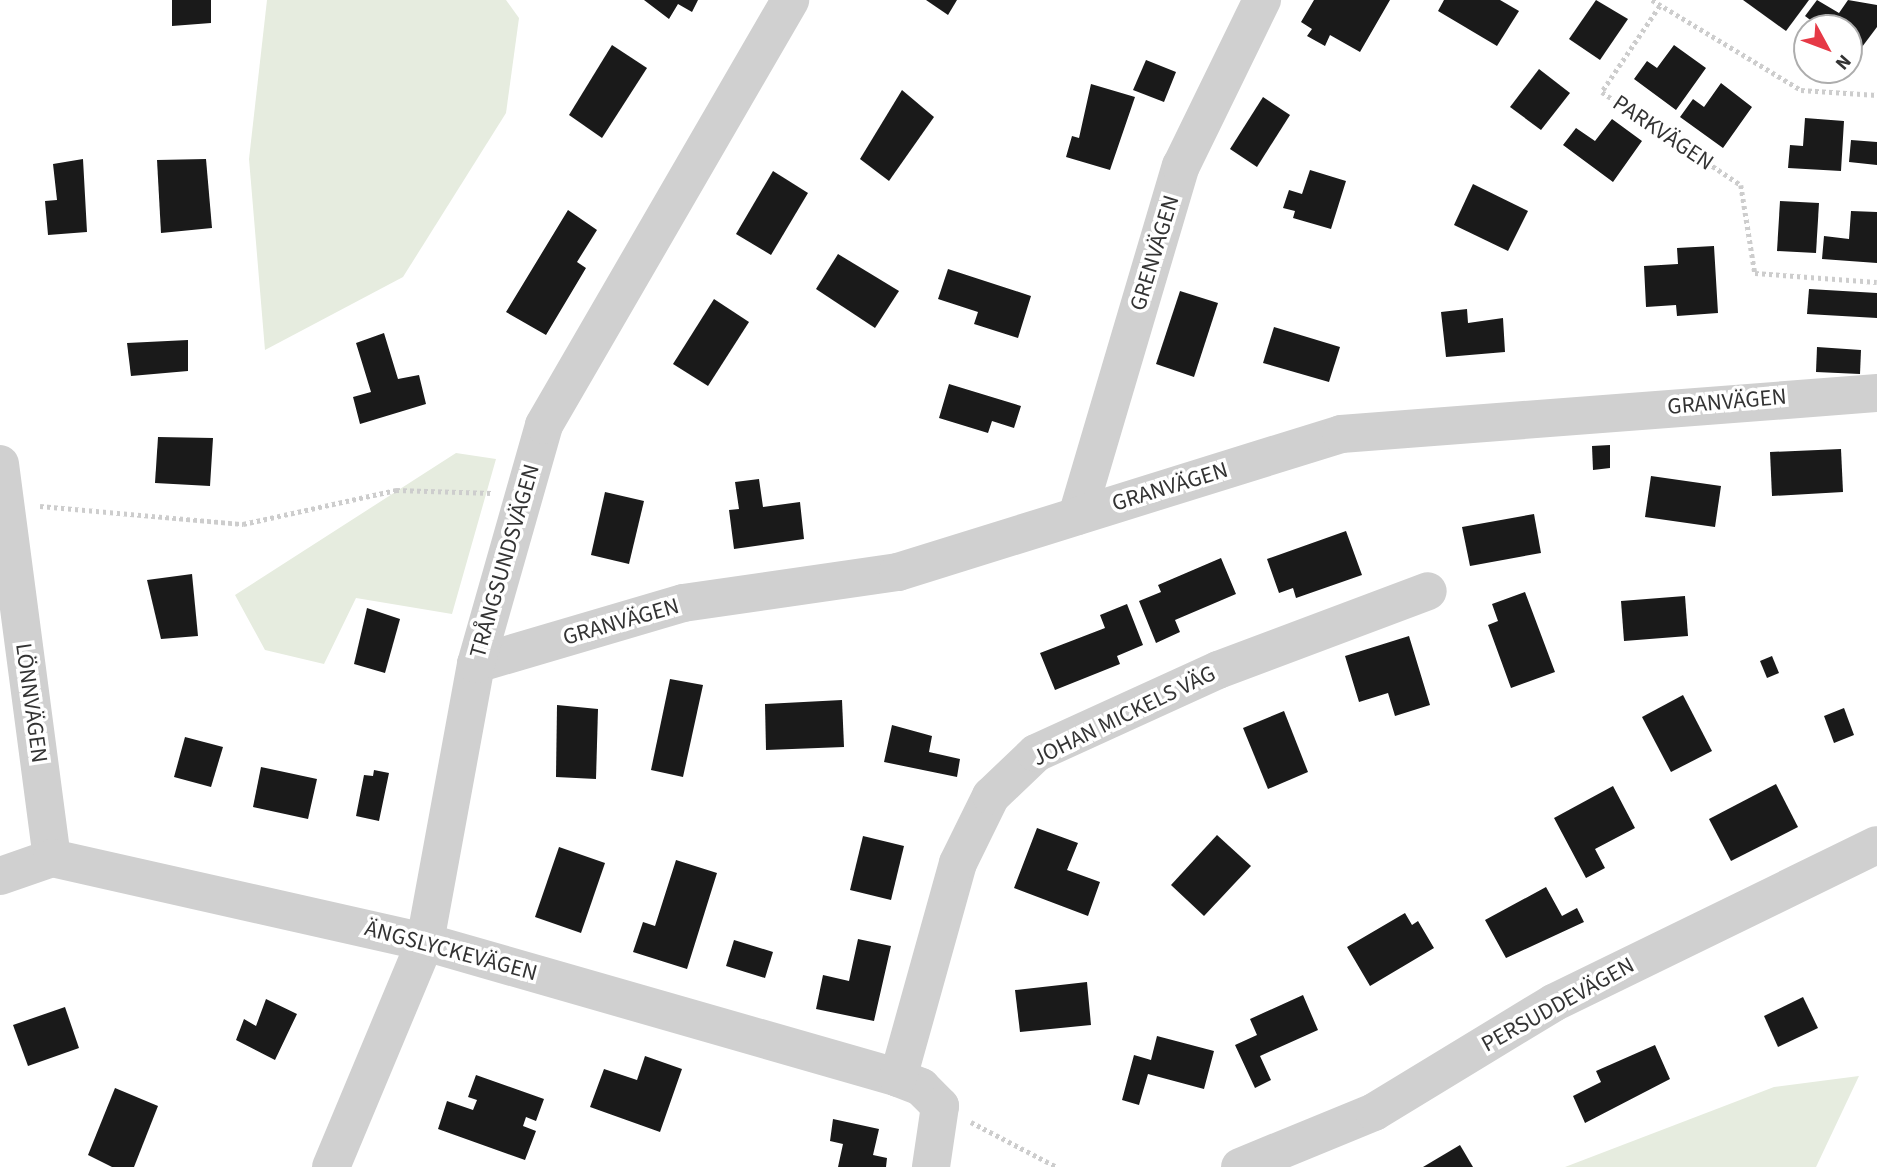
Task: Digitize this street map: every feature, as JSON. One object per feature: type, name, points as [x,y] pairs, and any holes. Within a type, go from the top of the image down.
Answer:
[{"type":"street","name":"TRÅNGSUNDSVÄGEN","points":[[331,1167],[425,942],[476,664],[544,425],[790,0]]},
{"type":"street","name":"GRENVÄGEN","points":[[1077,516],[1181,166],[1262,0]]},
{"type":"street","name":"GRANVÄGEN","points":[[476,664],[683,603],[898,572],[1340,433],[1877,393]]},
{"type":"street","name":"LÖNNVÄGEN","points":[[0,464],[52,858]]},
{"type":"street","name":"JOHAN MICKELS VÄG","points":[[898,1078],[958,863],[991,796],[1036,753],[1218,670],[1428,591]]},
{"type":"street","name":"PERSUDDEVÄGEN","points":[[1240,1167],[1374,1112],[1553,1003],[1877,845]]},
{"type":"street","points":[[0,876],[52,858]]},
{"type":"street","name":"ÄNGSLYCKEVÄGEN","points":[[52,858],[425,942],[898,1078],[921,1087],[940,1106]]},
{"type":"street","points":[[931,1167],[940,1106]]},
{"type":"path","points":[[1652,0],[1801,90],[1877,95]]},
{"type":"path","name":"PARKVÄGEN","points":[[1660,6],[1602,92],[1741,186],[1755,273],[1877,282]]},
{"type":"path","points":[[4,503],[243,524],[396,489],[524,494]]},
{"type":"path","points":[[940,1106],[1058,1167]]},
{"type":"shaded area","points":[[267,0],[506,0],[519,18],[506,113],[403,277],[265,350],[249,159]]},
{"type":"shaded area","points":[[456,453],[496,459],[452,614],[356,598],[324,664],[265,650],[235,595]]},
{"type":"shaded area","points":[[1859,1076],[1816,1167],[1565,1167],[1774,1087]]},
{"type":"building","points":[[172,0],[211,0],[211,23],[172,26]]},
{"type":"building","points":[[644,0],[698,0],[692,12],[678,4],[669,19]]},
{"type":"building","points":[[926,0],[957,0],[948,15]]},
{"type":"building","points":[[1314,0],[1390,0],[1360,52],[1330,35],[1325,46],[1307,36],[1312,29],[1301,22]]},
{"type":"building","points":[[1444,0],[1500,0],[1519,11],[1497,46],[1438,11]]},
{"type":"building","points":[[1596,0],[1628,19],[1600,60],[1569,39]]},
{"type":"building","points":[[1743,0],[1809,0],[1799,14],[1793,14],[1793,22],[1786,31]]},
{"type":"building","points":[[1817,0],[1839,13],[1848,0],[1877,5],[1877,27],[1863,46],[1863,14],[1806,14]]},
{"type":"building","points":[[612,45],[647,68],[602,138],[569,115]]},
{"type":"building","points":[[1674,45],[1706,68],[1676,110],[1634,79],[1647,61],[1657,68]]},
{"type":"building","points":[[1146,60],[1176,72],[1164,102],[1133,90]]},
{"type":"building","points":[[1539,69],[1570,93],[1541,130],[1510,107]]},
{"type":"building","points":[[1721,83],[1752,107],[1723,148],[1680,117],[1693,99],[1704,107]]},
{"type":"building","points":[[1091,84],[1135,97],[1110,170],[1066,157],[1072,136],[1079,138]]},
{"type":"building","points":[[902,90],[934,117],[889,181],[860,159]]},
{"type":"building","points":[[1263,97],[1290,115],[1257,167],[1230,149]]},
{"type":"building","points":[[1805,118],[1844,121],[1841,171],[1788,168],[1790,145],[1803,146]]},
{"type":"building","points":[[1612,119],[1642,141],[1613,182],[1563,145],[1576,128],[1595,141]]},
{"type":"building","points":[[1851,140],[1877,142],[1877,165],[1849,162]]},
{"type":"building","points":[[83,159],[87,232],[48,235],[45,201],[57,200],[53,164]]},
{"type":"building","points":[[206,159],[212,228],[161,233],[157,160]]},
{"type":"building","points":[[1310,170],[1346,181],[1331,229],[1293,218],[1295,211],[1283,208],[1289,190],[1302,194]]},
{"type":"building","points":[[773,171],[808,193],[771,255],[736,234]]},
{"type":"building","points":[[1473,184],[1528,211],[1508,251],[1454,225]]},
{"type":"building","points":[[1780,201],[1819,203],[1816,253],[1777,251]]},
{"type":"building","points":[[568,210],[597,230],[577,262],[586,268],[546,335],[506,312]]},
{"type":"building","points":[[1851,211],[1877,212],[1877,263],[1822,259],[1824,236],[1849,239]]},
{"type":"building","points":[[1714,246],[1718,313],[1677,316],[1676,305],[1646,307],[1644,266],[1678,264],[1677,248]]},
{"type":"building","points":[[838,254],[899,291],[875,328],[816,289]]},
{"type":"building","points":[[948,269],[1031,296],[1018,338],[974,324],[978,312],[938,299]]},
{"type":"building","points":[[1809,289],[1877,293],[1877,318],[1807,314]]},
{"type":"building","points":[[1180,291],[1218,303],[1194,377],[1156,364]]},
{"type":"building","points":[[714,299],[749,322],[708,386],[673,364]]},
{"type":"building","points":[[1467,309],[1468,323],[1503,318],[1505,352],[1446,357],[1441,312]]},
{"type":"building","points":[[1274,327],[1340,347],[1329,382],[1263,363]]},
{"type":"building","points":[[384,333],[398,379],[419,375],[426,404],[360,424],[353,397],[371,392],[356,343]]},
{"type":"building","points":[[188,340],[188,371],[131,376],[127,343]]},
{"type":"building","points":[[1817,347],[1861,350],[1860,374],[1816,372]]},
{"type":"building","points":[[949,384],[1021,406],[1014,428],[992,421],[988,433],[939,418]]},
{"type":"building","points":[[158,437],[213,438],[210,486],[155,483]]},
{"type":"building","points":[[1610,445],[1610,468],[1593,470],[1592,446]]},
{"type":"building","points":[[1841,449],[1843,492],[1772,496],[1770,452]]},
{"type":"building","points":[[1651,476],[1721,486],[1715,527],[1645,517]]},
{"type":"building","points":[[759,479],[763,507],[800,502],[804,539],[734,549],[729,510],[739,509],[735,482]]},
{"type":"building","points":[[605,492],[644,501],[629,564],[591,555]]},
{"type":"building","points":[[1534,514],[1541,553],[1470,566],[1462,527]]},
{"type":"building","points":[[1346,531],[1362,575],[1296,598],[1293,588],[1279,593],[1267,559]]},
{"type":"building","points":[[1221,558],[1236,594],[1175,620],[1180,632],[1156,643],[1139,601],[1161,592],[1158,585]]},
{"type":"building","points":[[192,574],[198,636],[161,639],[147,580]]},
{"type":"building","points":[[1525,592],[1555,672],[1511,688],[1488,625],[1498,621],[1492,604]]},
{"type":"building","points":[[1685,596],[1688,636],[1624,641],[1621,601]]},
{"type":"building","points":[[1127,604],[1143,645],[1117,656],[1120,664],[1055,690],[1040,653],[1105,628],[1100,615]]},
{"type":"building","points":[[367,608],[400,619],[385,673],[354,664]]},
{"type":"building","points":[[1409,636],[1430,705],[1395,716],[1388,693],[1359,702],[1345,656]]},
{"type":"building","points":[[1772,656],[1779,673],[1767,678],[1760,661]]},
{"type":"building","points":[[670,679],[703,685],[683,777],[651,770]]},
{"type":"building","points":[[1683,695],[1712,751],[1671,772],[1642,717]]},
{"type":"building","points":[[842,700],[844,747],[766,750],[765,704]]},
{"type":"building","points":[[557,705],[598,709],[596,779],[556,777]]},
{"type":"building","points":[[1844,708],[1854,735],[1834,743],[1824,716]]},
{"type":"building","points":[[1284,711],[1308,772],[1268,789],[1243,728]]},
{"type":"building","points":[[892,725],[932,736],[929,752],[960,759],[957,777],[884,762]]},
{"type":"building","points":[[185,737],[223,747],[211,787],[174,777]]},
{"type":"building","points":[[261,767],[317,779],[308,819],[253,807]]},
{"type":"building","points":[[374,770],[389,773],[379,821],[356,816],[364,775],[373,776]]},
{"type":"building","points":[[1776,784],[1798,827],[1731,861],[1709,819]]},
{"type":"building","points":[[1613,786],[1635,828],[1595,849],[1605,868],[1586,878],[1554,818]]},
{"type":"building","points":[[1037,828],[1078,843],[1067,870],[1100,882],[1088,916],[1014,888]]},
{"type":"building","points":[[1217,835],[1251,866],[1204,916],[1171,885]]},
{"type":"building","points":[[863,836],[904,846],[891,900],[850,890]]},
{"type":"building","points":[[559,847],[605,863],[581,933],[535,917]]},
{"type":"building","points":[[676,860],[717,873],[687,969],[633,952],[643,922],[655,926]]},
{"type":"building","points":[[1546,887],[1562,916],[1577,908],[1584,922],[1506,958],[1485,920]]},
{"type":"building","points":[[1405,913],[1412,925],[1418,921],[1434,948],[1370,986],[1347,947]]},
{"type":"building","points":[[858,939],[891,946],[874,1021],[816,1009],[823,975],[849,981]]},
{"type":"building","points":[[734,940],[773,952],[765,978],[726,966]]},
{"type":"building","points":[[1087,982],[1091,1025],[1020,1032],[1015,990]]},
{"type":"building","points":[[1303,995],[1318,1030],[1260,1056],[1271,1080],[1255,1088],[1235,1045],[1257,1035],[1250,1019]]},
{"type":"building","points":[[1803,997],[1818,1028],[1778,1047],[1764,1016]]},
{"type":"building","points":[[266,999],[297,1014],[275,1060],[236,1040],[244,1019],[256,1026]]},
{"type":"building","points":[[65,1007],[79,1048],[28,1066],[13,1025]]},
{"type":"building","points":[[1157,1036],[1214,1051],[1204,1089],[1148,1074],[1139,1105],[1122,1100],[1134,1055],[1151,1060]]},
{"type":"building","points":[[1655,1045],[1670,1079],[1585,1123],[1573,1096],[1601,1082],[1596,1071]]},
{"type":"building","points":[[645,1056],[682,1069],[660,1132],[590,1107],[604,1069],[637,1080]]},
{"type":"building","points":[[476,1075],[544,1099],[536,1121],[526,1117],[523,1126],[536,1131],[525,1160],[438,1129],[447,1101],[473,1110],[477,1100],[468,1097]]},
{"type":"building","points":[[115,1088],[158,1106],[134,1167],[112,1167],[88,1155]]},
{"type":"building","points":[[833,1119],[879,1129],[873,1155],[887,1158],[886,1167],[838,1167],[843,1144],[830,1141]]},
{"type":"building","points":[[1460,1145],[1473,1167],[1423,1167]]}]
